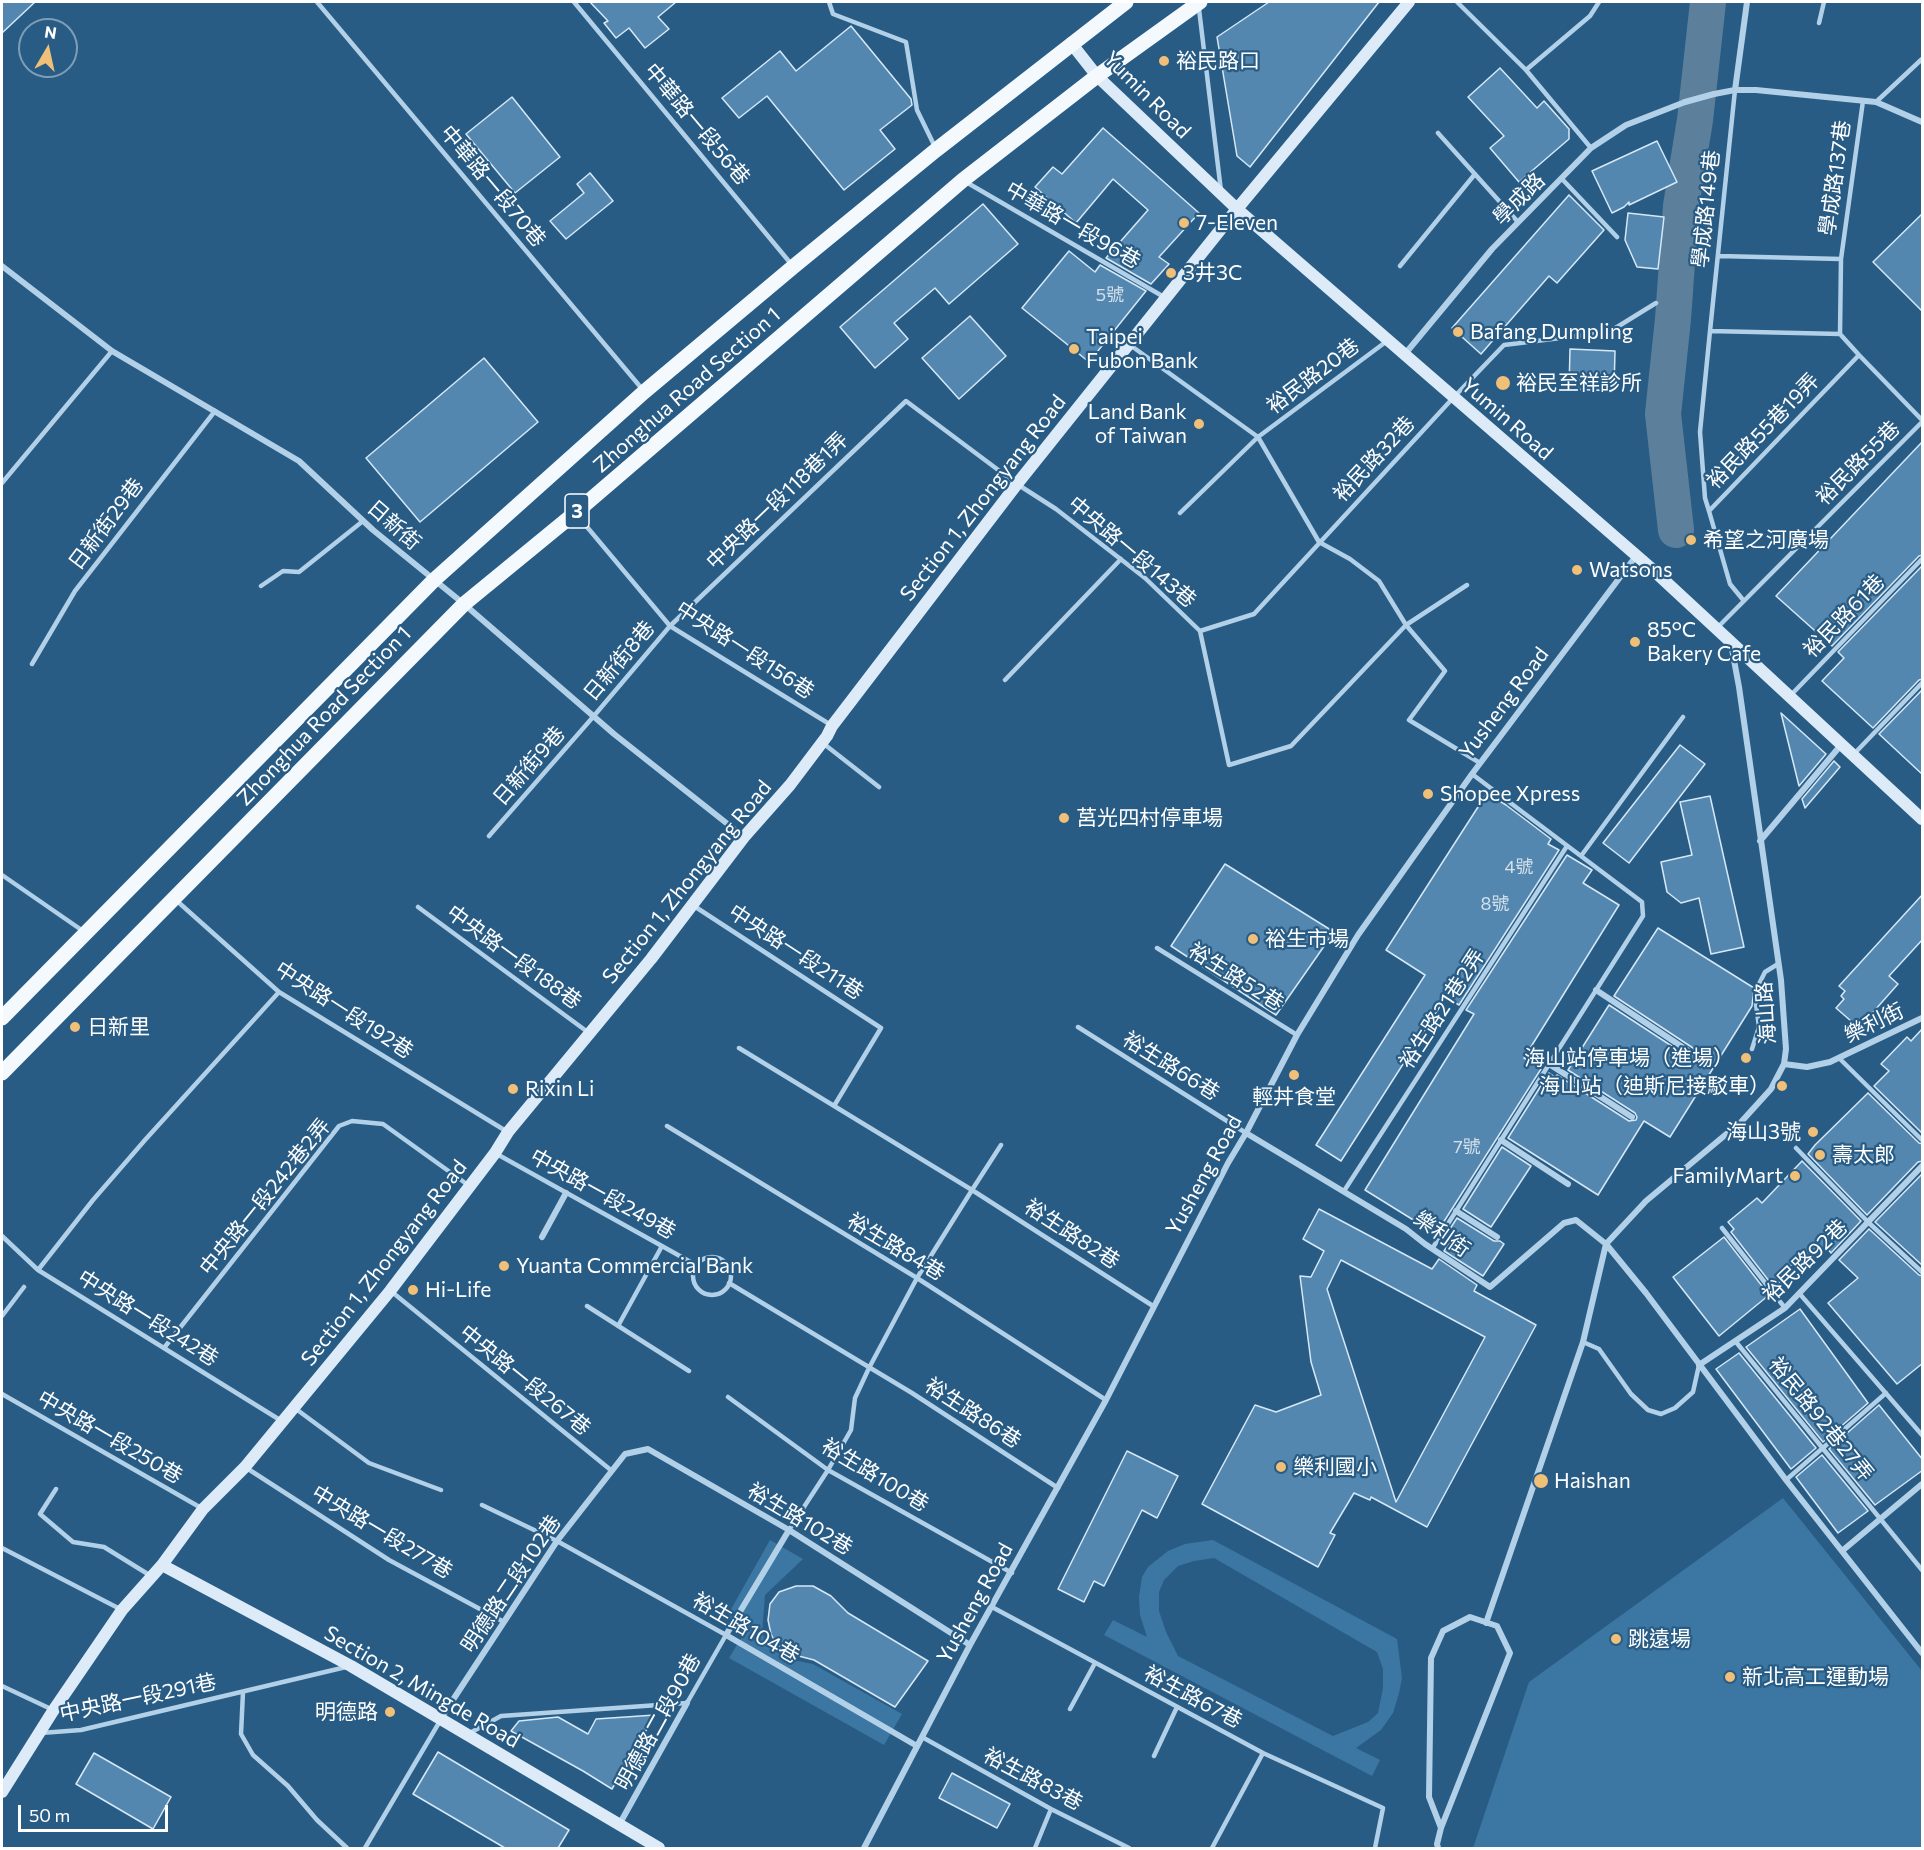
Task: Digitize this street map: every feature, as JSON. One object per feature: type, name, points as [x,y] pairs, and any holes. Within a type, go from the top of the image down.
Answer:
[{"type":"main road","name":"Zhonghua Road Section 1","points":[[2,1018],[434,580],[644,392],[936,150],[1126,2]]},
{"type":"main road","name":"Zhonghua Road Section 1","points":[[2,1073],[464,604],[575,513],[963,180],[1097,76],[1199,2]]},
{"type":"street","name":"Section 1, Zhongyang Road","points":[[2,1792],[53,1711],[122,1610],[162,1565],[203,1509],[245,1467],[390,1291],[495,1153],[508,1132],[651,959],[744,837],[790,785],[832,726],[1017,484],[1237,209],[1408,2]]},
{"type":"street","points":[[1747,2],[1735,90],[1876,102],[1923,123]]},
{"type":"street","name":"Yumin Road","points":[[1071,43],[1097,76],[1237,209],[1636,556],[1923,819]]},
{"type":"street","name":"學成路","points":[[1404,356],[1492,249],[1591,148],[1626,125],[1685,102],[1735,90]]},
{"type":"street","name":"日新街","points":[[2,266],[112,351],[299,460],[363,521],[464,604],[593,717],[744,837]]},
{"type":"street","name":"Yusheng Road","points":[[864,1848],[970,1645],[1106,1400],[1297,1035],[1358,935],[1480,763],[1636,556]]},
{"type":"street","name":"海山路","points":[[1486,1623],[1583,1342],[1606,1244],[1646,1201],[1742,1121],[1771,1089],[1784,1064],[1785,1028],[1778,964],[1731,644]]},
{"type":"street","points":[[1760,841],[1842,744]]},
{"type":"street","points":[[1596,990],[1690,1052]]},
{"type":"street","name":"樂利街","points":[[1784,1064],[1807,1067],[1840,1059],[1923,1018]]},
{"type":"street","points":[[1549,1064],[1632,1117]]},
{"type":"street","name":"樂利街","points":[[1246,1133],[1406,1229],[1490,1287],[1564,1223],[1576,1220],[1606,1244]]},
{"type":"street","points":[[1501,1140],[1568,1184]]},
{"type":"street","name":"裕民路92巷","points":[[1699,1365],[1785,1308],[1923,1166]]},
{"type":"street","points":[[542,1237],[566,1192]]},
{"type":"street","points":[[1456,1211],[1497,1237]]},
{"type":"street","points":[[1606,1244],[1646,1293],[1786,1480],[1923,1653]]},
{"type":"street","name":"裕生路102巷","points":[[612,1472],[625,1454],[648,1449],[789,1530],[970,1645]]},
{"type":"street","name":"明德路二段102巷","points":[[441,1718],[557,1541],[612,1472]]},
{"type":"street","points":[[1842,1551],[1923,1484]]},
{"type":"street","points":[[726,1635],[789,1530]]},
{"type":"street","name":"Section 2, Mingde Road","points":[[162,1565],[351,1666],[659,1848]]},
{"type":"street","points":[[1438,1848],[1441,1828],[1510,1653],[1497,1626],[1470,1617],[1443,1631],[1431,1658],[1430,1797],[1441,1828]]},
{"type":"street","name":"裕生路104巷","points":[[726,1635],[917,1746]]},
{"type":"street","name":"明德路二段90巷","points":[[619,1825],[687,1703]]},
{"type":"lane","name":"中華路一段70巷","points":[[317,2],[644,392]]},
{"type":"lane","name":"中華路一段56巷","points":[[574,2],[794,267]]},
{"type":"lane","points":[[830,2],[833,14],[906,42],[917,110],[936,150]]},
{"type":"lane","points":[[1199,2],[1222,195]]},
{"type":"lane","points":[[1457,2],[1526,70],[1591,148]]},
{"type":"lane","points":[[1526,70],[1590,16],[1599,2]]},
{"type":"lane","points":[[1819,23],[1824,2]]},
{"type":"lane","points":[[1876,102],[1923,58]]},
{"type":"lane","name":"學成路149巷","points":[[1709,511],[1705,498],[1700,432],[1735,90]]},
{"type":"lane","name":"學成路137巷","points":[[1840,334],[1841,259],[1863,101]]},
{"type":"lane","points":[[1438,133],[1518,222]]},
{"type":"lane","points":[[1400,266],[1475,174]]},
{"type":"lane","points":[[1562,179],[1617,237]]},
{"type":"lane","name":"中華路一段96巷","points":[[963,180],[1166,298]]},
{"type":"lane","name":"學成路137巷","points":[[1719,256],[1841,259]]},
{"type":"lane","name":"裕民路32巷","points":[[1200,631],[1254,614],[1504,345],[1609,332],[1656,303]]},
{"type":"lane","points":[[1710,331],[1840,334]]},
{"type":"lane","name":"裕民路55巷","points":[[1716,630],[1923,421],[1840,334]]},
{"type":"lane","name":"裕民路20巷","points":[[1180,513],[1258,437],[1387,341]]},
{"type":"lane","points":[[1129,344],[1258,437],[1319,542],[1350,559],[1379,581],[1406,625],[1446,672],[1409,720],[1480,763]]},
{"type":"lane","points":[[2,483],[112,351]]},
{"type":"lane","name":"裕民路55巷19弄","points":[[1744,601],[1730,584],[1709,511],[1859,355]]},
{"type":"lane","name":"中央路一段143巷","points":[[906,401],[1121,559],[1145,578],[1200,631],[1229,765],[1291,746],[1406,625]]},
{"type":"lane","name":"中央路一段118巷1弄","points":[[670,626],[906,401]]},
{"type":"lane","name":"日新街29巷","points":[[32,664],[75,591],[215,411]]},
{"type":"lane","name":"中央路一段156巷","points":[[575,513],[670,626],[832,726]]},
{"type":"lane","points":[[261,586],[283,571],[299,572],[363,521]]},
{"type":"lane","points":[[1005,680],[1121,559]]},
{"type":"lane","name":"裕民路61巷","points":[[1790,696],[1923,560]]},
{"type":"lane","points":[[1406,625],[1467,585]]},
{"type":"lane","name":"日新街8巷","points":[[593,717],[670,626]]},
{"type":"lane","points":[[1853,755],[1923,683]]},
{"type":"lane","name":"日新街9巷","points":[[489,836],[593,717]]},
{"type":"lane","points":[[1581,856],[1683,717]]},
{"type":"lane","points":[[822,742],[879,787]]},
{"type":"lane","points":[[1432,1249],[1643,916],[1642,902],[1472,774]]},
{"type":"lane","name":"裕生路21巷2弄","points":[[1344,1191],[1567,846]]},
{"type":"lane","points":[[2,874],[86,933]]},
{"type":"lane","name":"中央路一段192巷","points":[[175,899],[279,992],[508,1132]]},
{"type":"lane","name":"中央路一段211巷","points":[[692,905],[881,1028],[834,1106]]},
{"type":"lane","name":"中央路一段188巷","points":[[418,907],[589,1033]]},
{"type":"lane","name":"裕生路52巷","points":[[1156,948],[1297,1035]]},
{"type":"lane","points":[[1752,1049],[1759,1026],[1756,1004],[1759,984],[1765,972],[1778,964]]},
{"type":"lane","points":[[38,1270],[93,1200],[145,1140],[279,992]]},
{"type":"lane","name":"裕生路66巷","points":[[1078,1027],[1246,1133]]},
{"type":"lane","name":"裕生路82巷","points":[[739,1048],[972,1190],[1154,1306]]},
{"type":"lane","points":[[1840,1059],[1923,1140]]},
{"type":"lane","name":"中央路一段242巷2弄","points":[[164,1348],[339,1126],[351,1121],[383,1124],[470,1186]]},
{"type":"lane","name":"裕生路84巷","points":[[667,1126],[917,1278],[1106,1400]]},
{"type":"lane","points":[[789,1530],[828,1470],[850,1430],[855,1398],[917,1278],[1001,1145]]},
{"type":"lane","points":[[1796,1148],[1869,1222],[1923,1272]]},
{"type":"lane","name":"中央路一段249巷","points":[[495,1153],[696,1265]]},
{"type":"lane","points":[[1722,1228],[1785,1308]]},
{"type":"lane","name":"中央路一段242巷","points":[[2,1236],[38,1270],[282,1422]]},
{"type":"lane","points":[[618,1326],[662,1246]]},
{"type":"lane","points":[[706,1257],[723,1261],[730,1271],[729,1283],[726,1288],[715,1294],[702,1293],[692,1277],[696,1265],[706,1257]]},
{"type":"lane","points":[[729,1283],[869,1368]]},
{"type":"lane","points":[[2,1316],[24,1287]]},
{"type":"lane","name":"中央路一段267巷","points":[[390,1291],[612,1472]]},
{"type":"lane","points":[[1799,1293],[1923,1435]]},
{"type":"lane","points":[[587,1306],[689,1371]]},
{"type":"lane","points":[[1583,1342],[1599,1349],[1631,1394],[1648,1410],[1661,1414],[1675,1408],[1693,1392],[1699,1365]]},
{"type":"lane","name":"裕民路92巷27弄","points":[[1736,1342],[1923,1570]]},
{"type":"lane","name":"裕生路86巷","points":[[869,1368],[912,1393],[1058,1488]]},
{"type":"lane","points":[[1786,1480],[1886,1393]]},
{"type":"lane","name":"中央路一段250巷","points":[[2,1394],[203,1509]]},
{"type":"lane","name":"裕生路100巷","points":[[728,1397],[828,1470],[1011,1573]]},
{"type":"lane","points":[[294,1407],[369,1463],[441,1490]]},
{"type":"lane","name":"中央路一段277巷","points":[[245,1467],[389,1560],[504,1622]]},
{"type":"lane","points":[[56,1489],[40,1514],[73,1542],[104,1547],[152,1576]]},
{"type":"lane","name":"裕生路104巷","points":[[482,1505],[557,1541],[726,1635]]},
{"type":"lane","points":[[2,1548],[122,1610]]},
{"type":"lane","name":"裕生路67巷","points":[[992,1607],[1263,1753],[1383,1808],[1375,1848]]},
{"type":"lane","name":"明德路二段90巷","points":[[687,1703],[726,1635]]},
{"type":"lane","points":[[1070,1709],[1095,1664]]},
{"type":"lane","name":"中央路一段291巷","points":[[39,1734],[81,1730],[351,1666]]},
{"type":"lane","points":[[2,1686],[53,1711]]},
{"type":"lane","name":"中央路一段291巷","points":[[243,1692],[241,1734],[254,1755],[288,1786],[317,1820],[347,1848]]},
{"type":"lane","points":[[466,1734],[501,1716],[687,1703]]},
{"type":"lane","points":[[1154,1756],[1177,1707]]},
{"type":"lane","points":[[365,1848],[441,1718]]},
{"type":"lane","name":"裕生路83巷","points":[[922,1737],[1051,1809],[1129,1848]]},
{"type":"lane","points":[[1212,1848],[1263,1753]]},
{"type":"lane","points":[[1035,1848],[1051,1809]]},
{"type":"shaded area","name":"新北高工運動場","points":[[1783,1498],[1922,1671],[1922,1848],[1473,1848],[1529,1682]]},
{"type":"shaded area","points":[[770,1540],[803,1559],[765,1595],[762,1634],[783,1658],[813,1664],[902,1714],[884,1745],[729,1658],[746,1630],[726,1618]]},
{"type":"shaded area","points":[[1213,1540],[1397,1639],[1402,1678],[1393,1713],[1381,1730],[1356,1748],[1380,1760],[1372,1776],[1104,1635],[1113,1620],[1147,1637],[1140,1615],[1139,1597],[1142,1577],[1148,1567],[1168,1551],[1185,1544]],"holes":[[[1214,1558],[1377,1652],[1383,1669],[1383,1688],[1378,1713],[1368,1722],[1333,1736],[1178,1656],[1159,1611],[1159,1592],[1164,1580],[1178,1566]]]},
{"type":"building","points":[[2,2],[35,2],[2,33]]},
{"type":"building","points":[[590,2],[676,2],[658,17],[669,29],[645,48],[629,28],[616,38],[604,23],[608,21]]},
{"type":"building","points":[[1269,2],[1379,2],[1250,167],[1237,156],[1217,37]]},
{"type":"building","points":[[851,26],[911,99],[912,105],[880,130],[895,149],[844,190],[767,96],[739,118],[722,98],[780,51],[796,71]]},
{"type":"building","points":[[1500,68],[1537,108],[1544,101],[1569,129],[1569,139],[1519,182],[1490,148],[1504,136],[1468,97]]},
{"type":"building","points":[[512,97],[560,157],[515,193],[466,134]]},
{"type":"building","points":[[1103,128],[1199,213],[1159,257],[1169,264],[1151,284],[1106,258],[1148,210],[1113,179],[1076,223],[1035,187],[1053,167],[1062,174]]},
{"type":"building","points":[[1657,141],[1677,182],[1629,205],[1629,202],[1612,213],[1592,171]]},
{"type":"building","points":[[590,173],[613,201],[566,239],[550,221],[584,193],[577,184]]},
{"type":"building","points":[[1569,195],[1604,230],[1557,283],[1549,276],[1481,354],[1452,328]]},
{"type":"building","points":[[983,204],[1018,244],[949,304],[935,288],[894,323],[908,339],[875,368],[840,327]]},
{"type":"building","points":[[1628,213],[1664,217],[1658,269],[1637,267],[1625,240]]},
{"type":"building","points":[[1923,213],[1923,312],[1873,262]]},
{"type":"building","points":[[1069,251],[1095,272],[1100,265],[1146,291],[1089,362],[1022,308]]},
{"type":"building","points":[[970,316],[1006,356],[959,399],[922,358]]},
{"type":"building","points":[[1570,349],[1615,351],[1614,391],[1569,389]]},
{"type":"building","points":[[484,358],[538,422],[420,522],[366,458]]},
{"type":"building","points":[[1923,441],[1923,555],[1919,556],[1832,646],[1776,596]]},
{"type":"building","points":[[1923,565],[1923,679],[1919,680],[1873,728],[1822,681],[1844,658],[1838,652]]},
{"type":"building","points":[[1923,689],[1923,775],[1879,734]]},
{"type":"building","points":[[1781,713],[1826,754],[1799,786]]},
{"type":"building","points":[[1680,745],[1705,764],[1629,863],[1603,843]]},
{"type":"building","points":[[1834,761],[1840,767],[1805,808],[1802,799]]},
{"type":"building","points":[[1487,793],[1551,839],[1548,844],[1559,850],[1459,1005],[1446,997],[1341,1161],[1316,1145],[1425,975],[1386,950]]},
{"type":"building","points":[[1710,796],[1744,947],[1711,954],[1699,898],[1681,903],[1667,892],[1661,862],[1692,855],[1680,802]]},
{"type":"building","points":[[1567,855],[1592,870],[1583,883],[1619,905],[1524,1058],[1541,1069],[1436,1234],[1365,1190],[1474,1014],[1466,1010]]},
{"type":"building","name":"裕生市場","points":[[1225,864],[1334,932],[1276,1015],[1171,946]]},
{"type":"building","points":[[1923,894],[1923,939],[1889,976],[1898,984],[1859,1028],[1836,1008],[1844,999],[1841,996],[1845,991],[1839,986]]},
{"type":"building","points":[[1658,928],[1754,988],[1752,1006],[1670,1137],[1644,1121],[1598,1195],[1508,1138],[1549,1073],[1555,1077],[1557,1075],[1629,1121],[1636,1120],[1635,1113],[1568,1070],[1609,1005],[1687,1056],[1694,1055],[1693,1048],[1614,996]]},
{"type":"building","points":[[1923,1028],[1923,1134],[1874,1086],[1889,1071],[1881,1064],[1907,1037],[1911,1041]]},
{"type":"building","points":[[1868,1093],[1919,1143],[1923,1144],[1923,1161],[1918,1162],[1867,1215],[1808,1154]]},
{"type":"building","points":[[1502,1147],[1531,1166],[1491,1227],[1463,1209]]},
{"type":"building","points":[[1802,1161],[1861,1221],[1831,1253],[1827,1248],[1800,1270],[1794,1263],[1776,1277],[1782,1285],[1776,1290],[1731,1232],[1734,1229],[1728,1222],[1757,1198],[1762,1203]]},
{"type":"building","points":[[1923,1173],[1923,1266],[1875,1222]]},
{"type":"building","points":[[1319,1209],[1432,1269],[1439,1259],[1477,1285],[1474,1291],[1536,1325],[1427,1527],[1371,1497],[1370,1500],[1354,1493],[1330,1533],[1335,1535],[1318,1567],[1202,1504],[1255,1405],[1276,1412],[1321,1395],[1311,1362],[1300,1276],[1311,1277],[1324,1251],[1303,1239]],"holes":[[[1341,1260],[1485,1337],[1396,1502],[1327,1289]]]},
{"type":"building","points":[[1457,1218],[1494,1241],[1504,1244],[1483,1276],[1444,1251],[1450,1242],[1444,1238]]},
{"type":"building","points":[[1869,1229],[1919,1275],[1923,1276],[1923,1363],[1897,1384],[1828,1303],[1858,1278],[1839,1260]]},
{"type":"building","points":[[1724,1237],[1769,1295],[1719,1336],[1673,1277]]},
{"type":"building","points":[[1800,1309],[1868,1403],[1823,1442],[1746,1347]]},
{"type":"building","points":[[1739,1353],[1816,1448],[1791,1469],[1716,1369]]},
{"type":"building","points":[[1879,1405],[1923,1460],[1923,1470],[1875,1505],[1829,1449]]},
{"type":"building","points":[[1127,1451],[1178,1476],[1157,1518],[1142,1510],[1104,1586],[1094,1581],[1084,1602],[1058,1589]]},
{"type":"building","points":[[1822,1455],[1868,1511],[1838,1533],[1796,1477]]},
{"type":"building","points":[[796,1586],[813,1586],[831,1596],[848,1613],[928,1661],[895,1707],[814,1660],[791,1654],[776,1644],[768,1620],[770,1604],[779,1592]]},
{"type":"building","points":[[655,1715],[612,1789],[511,1731],[519,1721],[558,1717],[588,1734],[596,1719]]},
{"type":"building","points":[[438,1752],[569,1830],[558,1848],[505,1848],[413,1794]]},
{"type":"building","points":[[94,1753],[171,1797],[153,1829],[76,1784]]},
{"type":"building","points":[[952,1773],[1010,1804],[997,1828],[939,1798]]},
{"type":"waterway","points":[[1676,530],[1663,414],[1681,206],[1695,120],[1708,2]]},
{"type":"place","name":"裕民路口","points":[[1164,61]]},
{"type":"place","name":"7-Eleven","points":[[1184,223]]},
{"type":"place","name":"3井3C","points":[[1171,273]]},
{"type":"place","name":"Bafang Dumpling","points":[[1458,332]]},
{"type":"place","name":"Taipei Fubon Bank","points":[[1074,349]]},
{"type":"place","name":"裕民至祥診所","points":[[1503,383]]},
{"type":"place","name":"Land Bank of Taiwan","points":[[1199,424]]},
{"type":"place","name":"希望之河廣場","points":[[1691,540]]},
{"type":"place","name":"Watsons","points":[[1577,570]]},
{"type":"place","name":"85°C Bakery Cafe","points":[[1635,642]]},
{"type":"place","name":"Shopee Xpress","points":[[1428,794]]},
{"type":"place","name":"莒光四村停車場","points":[[1064,818]]},
{"type":"place","name":"裕生市場","points":[[1253,939]]},
{"type":"place","name":"日新里","points":[[75,1027]]},
{"type":"place","name":"海山站停車場（進場）","points":[[1746,1058]]},
{"type":"place","name":"輕丼食堂","points":[[1294,1075]]},
{"type":"place","name":"海山站（迪斯尼接駁車）","points":[[1782,1086]]},
{"type":"place","name":"Rixin Li","points":[[513,1089]]},
{"type":"place","name":"海山3號","points":[[1813,1132]]},
{"type":"place","name":"壽太郎","points":[[1820,1155]]},
{"type":"place","name":"FamilyMart","points":[[1795,1176]]},
{"type":"place","name":"Yuanta Commercial Bank","points":[[504,1266]]},
{"type":"place","name":"Hi-Life","points":[[413,1290]]},
{"type":"place","name":"樂利國小","points":[[1281,1467]]},
{"type":"place","name":"Haishan","points":[[1541,1481]]},
{"type":"place","name":"跳遠場","points":[[1616,1639]]},
{"type":"place","name":"新北高工運動場","points":[[1730,1677]]},
{"type":"place","name":"明德路","points":[[390,1712]]}]
